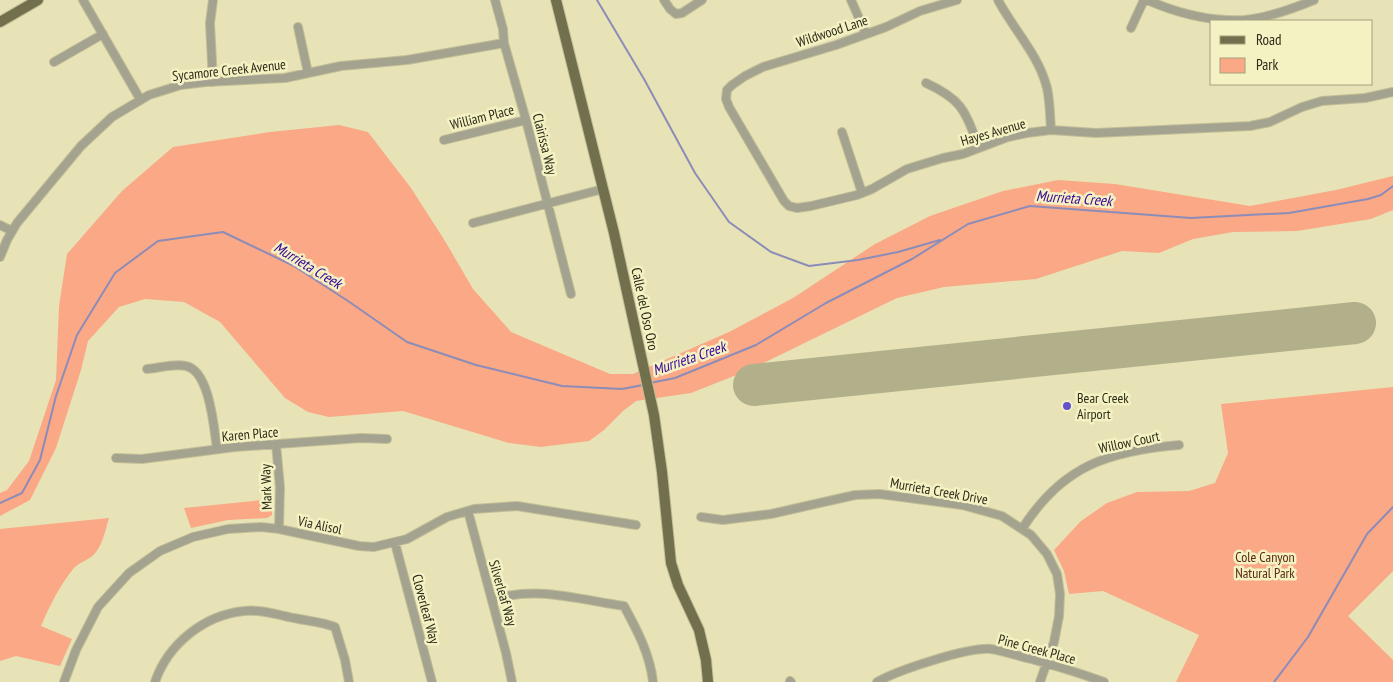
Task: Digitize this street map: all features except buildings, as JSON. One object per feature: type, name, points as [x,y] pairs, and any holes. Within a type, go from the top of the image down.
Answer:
[{"type":"main road","points":[[0,22],[38,0]]},
{"type":"main road","name":"Calle del Oso Oro","points":[[556,0],[603,190],[654,415],[671,563],[678,585],[699,630],[706,660],[708,682]]},
{"type":"street","points":[[83,0],[140,100]]},
{"type":"street","points":[[213,0],[210,23],[213,82]]},
{"type":"street","name":"Clairissa Way","points":[[496,0],[503,29],[504,43],[571,294]]},
{"type":"street","points":[[664,0],[676,14],[682,13],[702,0]]},
{"type":"street","points":[[852,0],[866,34]]},
{"type":"street","name":"Wildwood Lane","points":[[726,99],[727,90],[732,85],[764,68],[836,45],[920,11],[957,0]]},
{"type":"street","points":[[998,0],[1042,72],[1047,88],[1051,130]]},
{"type":"street","points":[[1131,28],[1146,0],[1170,10],[1193,16],[1244,20],[1271,15],[1314,0]]},
{"type":"street","points":[[298,27],[308,73]]},
{"type":"street","points":[[54,62],[103,34]]},
{"type":"street","name":"Sycamore Creek Avenue","points":[[0,257],[12,231],[31,205],[81,146],[112,117],[140,100],[163,90],[182,85],[285,78],[341,66],[407,60],[504,43]]},
{"type":"street","points":[[926,83],[952,97],[960,106],[970,120],[979,148]]},
{"type":"street","name":"Hayes Avenue","points":[[726,99],[779,193],[789,206],[796,208],[862,194],[907,169],[942,158],[963,154],[1008,137],[1027,133],[1051,130],[1096,133],[1250,126],[1270,122],[1302,107],[1322,101],[1365,98],[1393,92]]},
{"type":"street","name":"William Place","points":[[444,140],[526,120]]},
{"type":"street","points":[[842,132],[862,194]]},
{"type":"street","points":[[474,223],[603,190]]},
{"type":"street","points":[[0,226],[12,231]]},
{"type":"street","points":[[147,370],[182,365],[188,366],[195,372],[204,385],[208,397],[217,449]]},
{"type":"street","name":"Karen Place","points":[[116,458],[142,459],[217,449],[361,438],[387,440]]},
{"type":"street","name":"Mark Way","points":[[276,444],[280,487],[279,529]]},
{"type":"street","name":"Willow Court","points":[[1022,529],[1057,487],[1077,472],[1098,460],[1155,447],[1179,445]]},
{"type":"street","name":"Murrieta Creek Drive","points":[[701,517],[723,520],[771,514],[855,495],[879,494],[962,505],[1002,516],[1031,535],[1047,554],[1057,574],[1060,594],[1059,616],[1054,642],[1040,682]]},
{"type":"street","name":"Via Alisol","points":[[64,682],[76,650],[98,607],[129,574],[160,551],[193,537],[228,529],[261,527],[359,546],[374,547],[407,539],[447,517],[488,507],[516,506],[636,525]]},
{"type":"street","name":"Silverleaf Way","points":[[468,511],[512,682]]},
{"type":"street","name":"Cloverleaf Way","points":[[395,543],[432,682]]},
{"type":"street","points":[[492,600],[533,592],[624,606],[642,642],[648,658],[653,682]]},
{"type":"street","points":[[154,682],[173,649],[194,630],[226,614],[245,611],[268,613],[326,624],[335,628],[350,682]]},
{"type":"street","name":"Pine Creek Place","points":[[877,682],[932,661],[977,650],[990,649],[1104,682]]},
{"type":"green space","points":[[339,125],[368,132],[411,188],[473,289],[511,332],[610,374],[633,374],[729,332],[793,298],[875,244],[930,216],[1003,191],[1058,180],[1115,184],[1250,206],[1336,190],[1393,176],[1393,210],[1371,219],[1297,231],[1233,232],[1193,239],[1159,253],[1122,251],[1036,279],[944,287],[897,298],[749,370],[691,393],[636,401],[589,441],[541,447],[509,443],[403,411],[329,417],[308,412],[285,398],[220,322],[184,302],[145,299],[119,307],[88,341],[81,370],[56,448],[30,500],[0,516],[0,493],[7,490],[29,461],[56,380],[59,306],[67,254],[122,191],[173,147],[270,132]]},
{"type":"green space","name":"Cole Canyon Natural Park","points":[[1393,387],[1393,571],[1348,616],[1393,660],[1393,682],[1176,682],[1199,635],[1103,591],[1069,594],[1064,571],[1054,550],[1081,521],[1107,503],[1137,492],[1189,491],[1215,483],[1228,453],[1221,404]]},
{"type":"green space","points":[[272,499],[272,515],[267,518],[228,520],[191,528],[184,508]]},
{"type":"green space","points":[[109,518],[103,539],[95,554],[76,566],[69,575],[48,610],[41,626],[72,639],[60,666],[16,656],[0,661],[0,529]]},
{"type":"waterway","points":[[597,0],[644,79],[695,173],[729,222],[771,252],[809,266],[858,260],[898,252],[940,240]]},
{"type":"waterway","name":"Murrieta Creek","points":[[650,383],[675,378],[756,345],[826,303],[912,259],[968,224],[1030,206],[1191,218],[1289,213],[1368,199],[1381,195],[1393,186]]},
{"type":"waterway","name":"Murrieta Creek","points":[[0,503],[22,493],[40,460],[56,396],[77,335],[115,273],[158,241],[223,232],[294,266],[407,342],[476,365],[562,386],[622,389],[643,385]]},
{"type":"waterway","points":[[1274,682],[1308,637],[1367,534],[1393,507]]},
{"type":"runway","points":[[754,385],[1355,323]]},
{"type":"place","name":"Bear Creek Airport","points":[[1067,406]]}]
